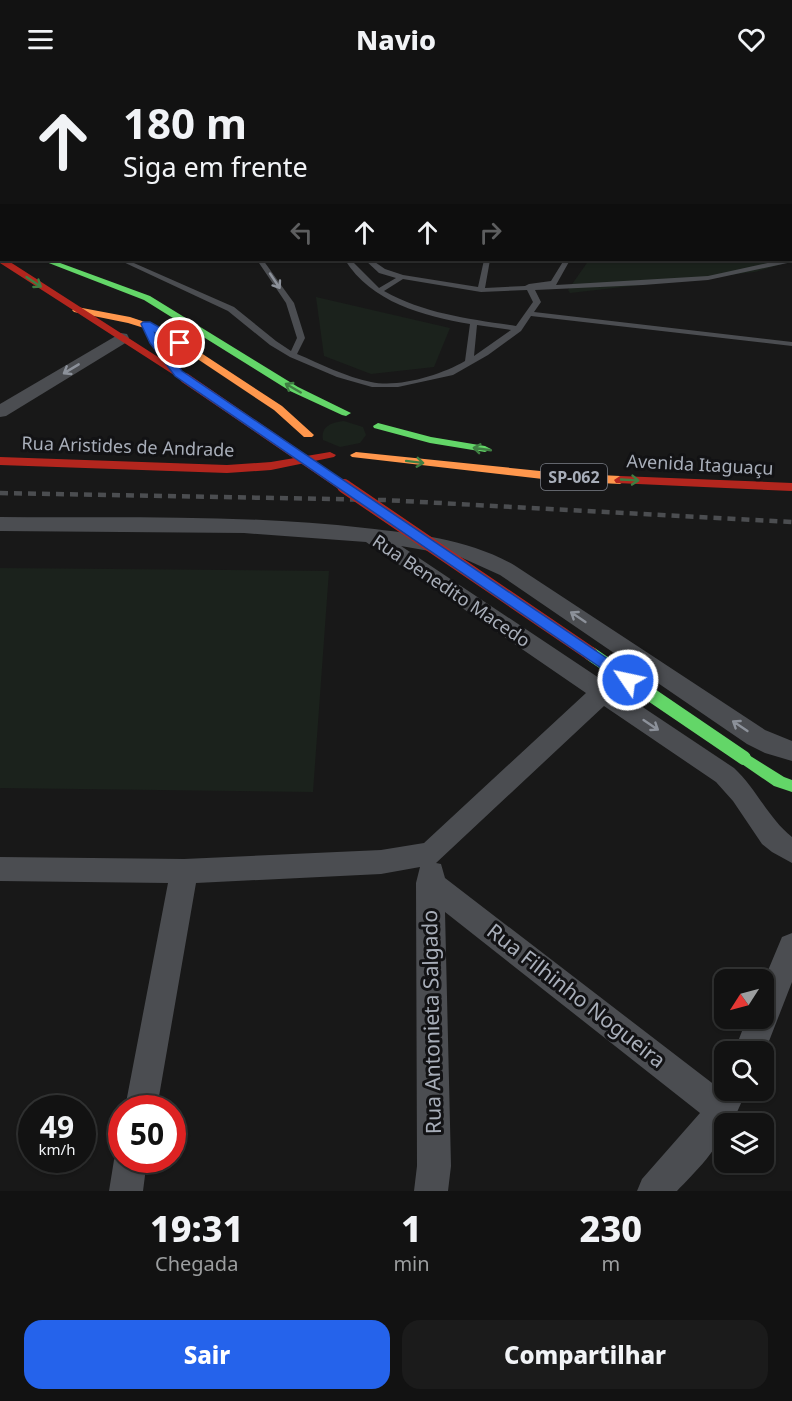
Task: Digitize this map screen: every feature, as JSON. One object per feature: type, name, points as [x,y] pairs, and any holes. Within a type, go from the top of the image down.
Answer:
[{"type":"main road","points":[[3,261],[182,376],[785,784],[792,799]]},
{"type":"main road","points":[[48,261],[133,291],[294,389],[356,414],[378,426],[430,440],[501,452]]},
{"type":"main road","points":[[104,281],[76,289],[67,298],[72,307],[146,324],[160,330],[278,408],[296,422],[314,447],[330,455]]},
{"type":"main road","points":[[133,291],[155,343],[182,376]]},
{"type":"main road","points":[[291,461],[303,451],[309,438],[310,428],[320,420],[356,414]]},
{"type":"main road","points":[[356,455],[367,452],[380,440],[378,426]]},
{"type":"main road","name":"SP-062","points":[[330,455],[356,455]]},
{"type":"main road","name":"Rua Aristides de Andrade","points":[[0,462],[227,469],[271,465],[330,455]]},
{"type":"main road","name":"Avenida Itaguaçu","points":[[356,455],[549,476],[792,487]]},
{"type":"street","points":[[0,412],[121,338]]},
{"type":"street","name":"Rua Benedito Macedo","points":[[0,524],[289,528],[370,535],[732,780],[746,795],[769,833],[792,851]]},
{"type":"street","points":[[370,535],[458,548],[486,558],[756,737],[774,746],[792,751]]},
{"type":"street","points":[[0,869],[184,871],[381,862],[432,853],[603,692]]},
{"type":"street","name":"Rua Antonieta Salgado","points":[[431,1191],[434,1166],[430,883],[432,853]]},
{"type":"street","points":[[143,1095],[184,871]]},
{"type":"street","name":"Rua Filhinho Nogueira","points":[[430,883],[714,1091]]},
{"type":"street","points":[[753,1041],[792,946]]},
{"type":"street","points":[[654,1191],[695,1147],[726,1101]]},
{"type":"street","points":[[126,1191],[129,1173]]},
{"type":"lane","points":[[124,261],[231,309],[273,343],[293,355],[340,375],[372,385],[398,385],[426,380],[450,373],[469,362],[518,329],[537,302],[530,286]]},
{"type":"lane","points":[[261,261],[290,303],[301,338],[293,355]]},
{"type":"lane","points":[[349,261],[379,291],[419,309],[474,322],[518,329]]},
{"type":"lane","points":[[369,261],[382,271],[402,277],[481,290],[554,283],[566,261]]},
{"type":"lane","points":[[481,290],[487,261]]},
{"type":"lane","points":[[530,286],[643,283],[708,278],[787,261]]},
{"type":"lane","points":[[379,291],[402,277]]},
{"type":"lane","points":[[529,314],[792,344]]},
{"type":"lane","points":[[469,362],[474,322]]},
{"type":"shaded area","points":[[588,261],[792,261],[755,272],[570,293],[568,290]]},
{"type":"shaded area","points":[[316,297],[450,328],[434,367],[371,374],[324,356]]},
{"type":"shaded area","points":[[344,421],[363,427],[366,435],[360,443],[340,447],[323,440],[325,428]]},
{"type":"shaded area","points":[[0,568],[329,571],[313,792],[0,788]]},
{"type":"railway","points":[[0,493],[384,500],[792,522]]},
{"type":"traffic: fast","points":[[48,261],[147,298],[294,389],[346,413]]},
{"type":"traffic: fast","points":[[378,426],[430,440],[485,449]]},
{"type":"traffic: fast","points":[[591,654],[744,758]]},
{"type":"traffic: fast","points":[[744,758],[779,782],[792,786]]},
{"type":"traffic: slow","points":[[77,310],[130,320],[160,330],[278,408],[308,435]]},
{"type":"traffic: slow","points":[[356,455],[560,477],[620,480]]},
{"type":"traffic: jam","points":[[3,261],[178,373]]},
{"type":"traffic: jam","points":[[185,378],[591,654]]},
{"type":"traffic: jam","points":[[0,461],[227,469],[271,466],[330,455]]},
{"type":"traffic: jam","points":[[620,480],[792,487]]},
{"type":"route","points":[[180,343],[146,324],[155,343],[178,374],[628,680]]}]
